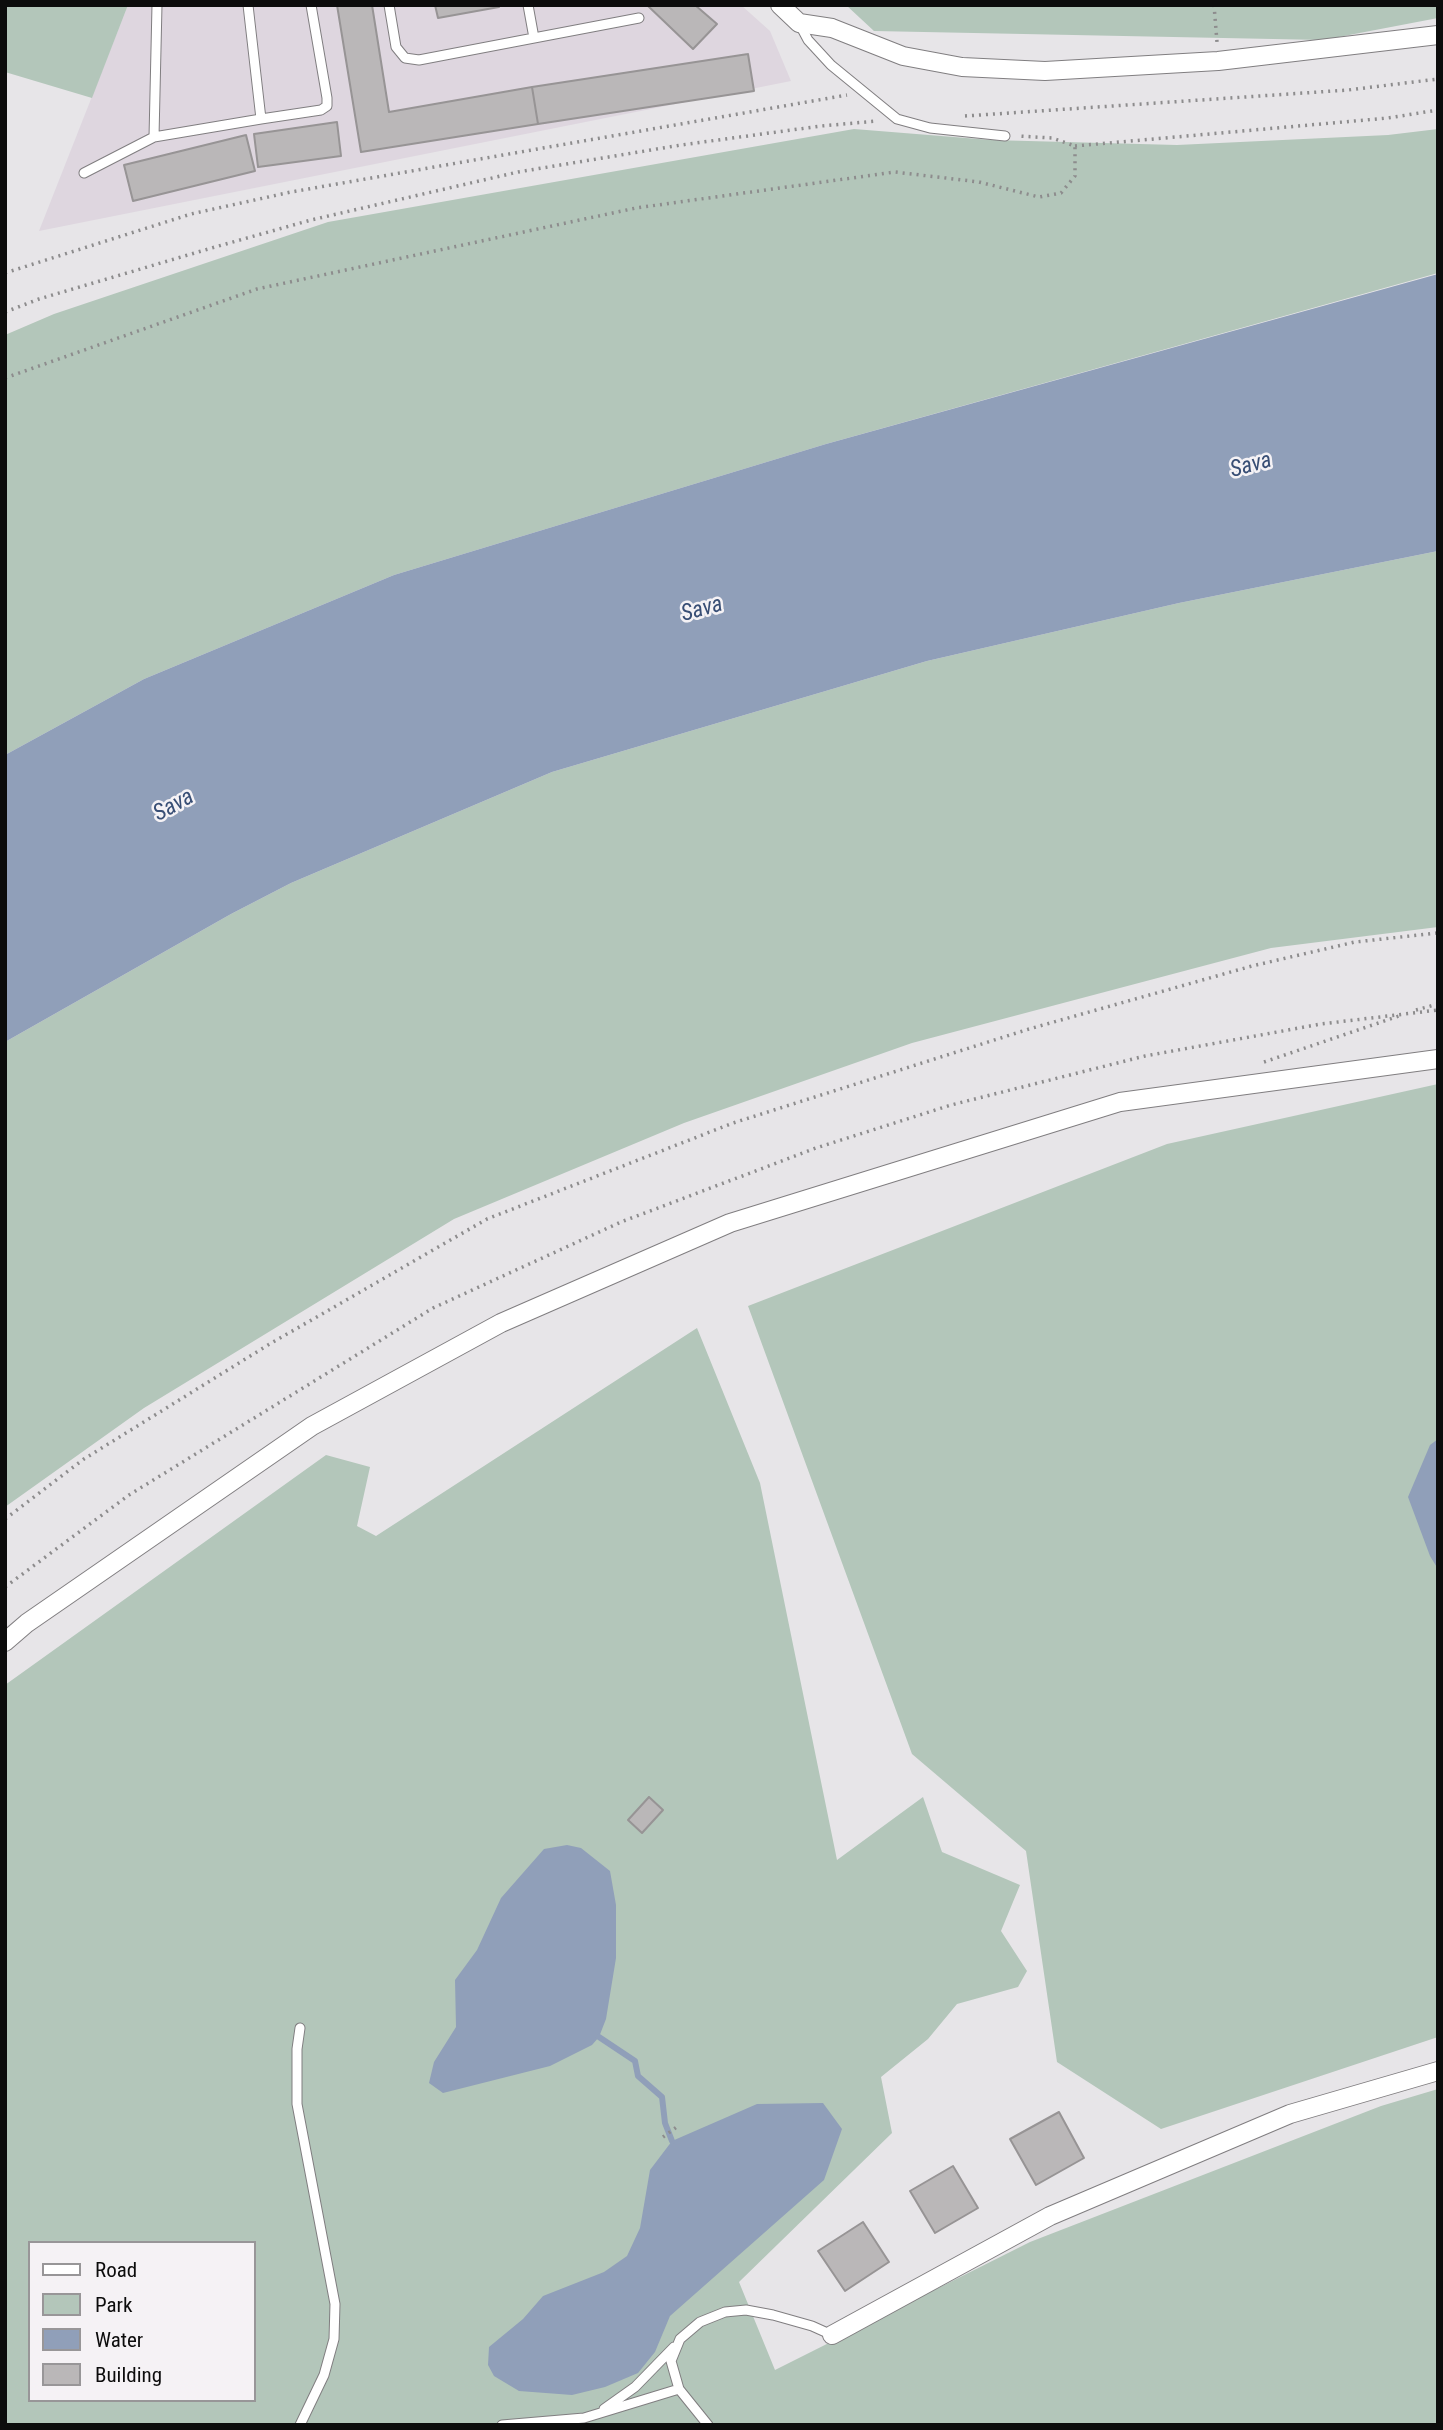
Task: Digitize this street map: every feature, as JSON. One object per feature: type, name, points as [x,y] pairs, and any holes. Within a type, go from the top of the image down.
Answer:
[{"type":"street","points":[[780,5],[799,23],[832,28],[903,56],[962,67],[1045,71],[1219,61],[1438,35]]},
{"type":"street","points":[[5,1642],[27,1623],[312,1426],[500,1323],[730,1223],[1120,1102],[1438,1059]]},
{"type":"street","points":[[832,2335],[1050,2216],[1290,2114],[1438,2071]]},
{"type":"lane","points":[[154,138],[157,5]]},
{"type":"lane","points":[[248,5],[261,119]]},
{"type":"lane","points":[[84,173],[154,138],[321,110],[327,106],[311,5]]},
{"type":"lane","points":[[389,5],[396,47],[405,58],[419,60],[639,18]]},
{"type":"lane","points":[[528,5],[534,38]]},
{"type":"lane","points":[[799,23],[808,40],[831,65],[897,119],[930,128],[1005,136]]},
{"type":"lane","points":[[300,2028],[297,2049],[298,2104],[335,2304],[334,2339],[324,2375],[300,2425]]},
{"type":"lane","points":[[597,2414],[635,2387],[680,2339],[700,2322],[725,2312],[746,2309],[812,2326],[832,2335]]},
{"type":"lane","points":[[680,2339],[671,2361],[679,2389],[708,2425]]},
{"type":"lane","points":[[502,2425],[584,2418],[679,2389]]},
{"type":"path","points":[[1214,5],[1219,61]]},
{"type":"path","points":[[955,117],[1348,90],[1438,79]]},
{"type":"path","points":[[5,273],[191,214],[290,192],[863,92]]},
{"type":"path","points":[[1005,136],[1052,138],[1075,146],[1388,118],[1438,110]]},
{"type":"path","points":[[5,312],[39,299],[311,220],[518,172],[681,145],[821,126],[897,119]]},
{"type":"path","points":[[5,378],[257,289],[636,208],[895,172],[979,182],[1039,197],[1061,193],[1075,176],[1075,146]]},
{"type":"path","points":[[5,1519],[84,1459],[268,1345],[487,1219],[733,1123],[1029,1029],[1252,965],[1355,942],[1438,933]]},
{"type":"path","points":[[1262,1063],[1438,1004]]},
{"type":"path","points":[[663,2137],[678,2126]]},
{"type":"shaded area","points":[[128,5],[741,5],[770,31],[791,81],[39,231]]},
{"type":"green space","points":[[5,5],[128,5],[92,98],[5,72]]},
{"type":"green space","points":[[846,5],[1438,5],[1438,18],[1323,40],[874,31]]},
{"type":"green space","points":[[854,129],[991,140],[1177,145],[1388,135],[1438,129],[1438,273],[826,444],[394,575],[144,679],[5,755],[5,335],[54,314],[328,222]]},
{"type":"green space","points":[[1438,551],[1438,927],[1271,948],[912,1043],[684,1123],[454,1219],[144,1408],[5,1507],[5,1042],[291,883],[552,772],[927,661],[1179,603]]},
{"type":"green space","points":[[1438,1084],[1438,2037],[1161,2129],[1057,2062],[1026,1851],[912,1754],[748,1306],[1167,1144]]},
{"type":"green space","points":[[697,1328],[760,1483],[837,1860],[923,1797],[942,1852],[1020,1885],[1001,1931],[1027,1971],[1018,1987],[957,2004],[928,2039],[881,2077],[892,2133],[739,2282],[775,2370],[1030,2242],[1381,2106],[1438,2089],[1438,2425],[5,2425],[5,1685],[326,1455],[370,1467],[357,1526],[376,1536]]},
{"type":"water","name":"Sava","points":[[1438,274],[1438,551],[1179,603],[927,661],[552,772],[291,883],[5,1042],[5,755],[144,679],[394,575],[826,444]]},
{"type":"water","points":[[1438,1439],[1438,1569],[1430,1556],[1408,1497],[1430,1445]]},
{"type":"water","points":[[567,1845],[581,1848],[610,1871],[616,1905],[616,1958],[606,2019],[599,2037],[592,2045],[550,2066],[443,2093],[429,2083],[434,2062],[456,2027],[455,1980],[477,1950],[501,1898],[544,1849]]},
{"type":"water","points":[[823,2103],[842,2129],[824,2180],[670,2316],[655,2352],[638,2373],[605,2387],[572,2395],[519,2391],[494,2376],[488,2365],[489,2347],[523,2319],[543,2296],[604,2272],[627,2256],[640,2228],[650,2170],[672,2141],[757,2104]]},
{"type":"building","points":[[337,5],[372,5],[389,112],[532,87],[538,124],[361,152]]},
{"type":"building","points":[[435,5],[499,5],[499,7],[438,18]]},
{"type":"building","points":[[647,5],[695,5],[717,24],[693,49]]},
{"type":"building","points":[[748,54],[754,91],[538,124],[532,87]]},
{"type":"building","points":[[337,122],[341,156],[258,167],[254,134]]},
{"type":"building","points":[[246,135],[255,171],[133,201],[124,165]]},
{"type":"building","points":[[649,1797],[663,1810],[642,1833],[628,1820]]},
{"type":"building","points":[[1059,2112],[1084,2158],[1036,2185],[1010,2139]]},
{"type":"building","points":[[953,2166],[978,2208],[935,2233],[910,2191]]},
{"type":"building","points":[[863,2222],[889,2262],[845,2291],[818,2251]]},
{"type":"waterway","points":[[599,2037],[635,2061],[638,2076],[662,2097],[665,2123],[672,2141]]}]
